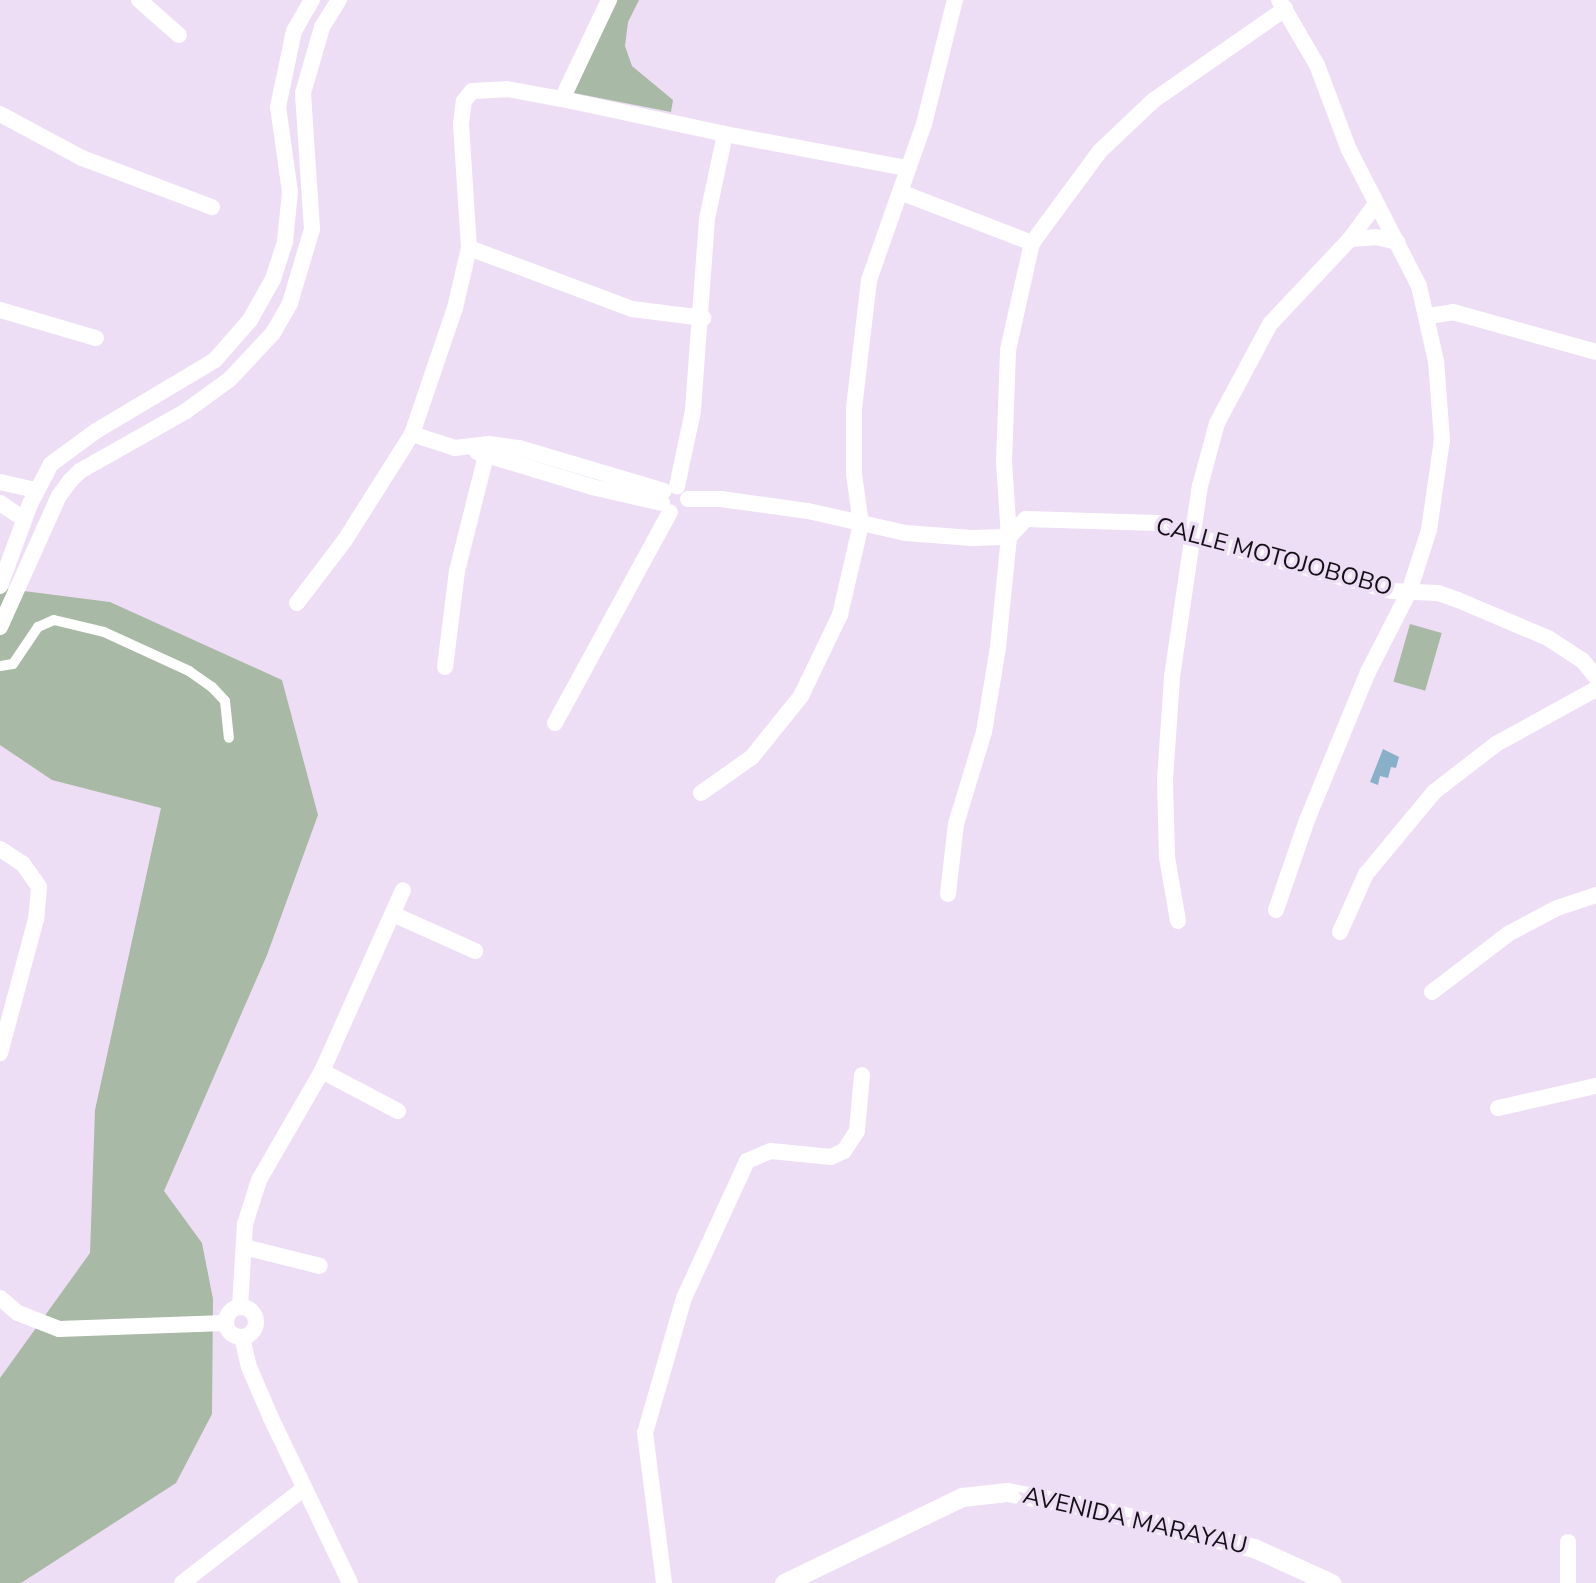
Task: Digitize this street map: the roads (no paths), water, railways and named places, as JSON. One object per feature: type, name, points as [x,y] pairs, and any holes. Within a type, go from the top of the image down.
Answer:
[{"type":"street","points":[[139,0],[179,36]]},
{"type":"street","points":[[0,586],[36,490],[51,464],[68,449],[162,395],[230,347],[273,279],[285,241],[290,192],[278,107],[294,31],[312,0]]},
{"type":"street","points":[[0,627],[59,496],[70,481],[80,471],[176,416],[254,357],[273,333],[294,293],[312,229],[303,93],[322,27],[339,0]]},
{"type":"street","points":[[562,99],[609,0]]},
{"type":"street","points":[[701,793],[752,757],[801,696],[840,615],[861,524],[854,435],[869,280],[924,124],[955,0]]},
{"type":"street","points":[[948,894],[956,824],[986,720],[1009,537],[1004,461],[1007,350],[1032,243],[1100,151],[1154,100],[1282,5],[1317,65],[1375,205],[1397,242],[1429,316],[1442,440],[1429,530],[1409,592],[1354,707],[1276,910]]},
{"type":"street","points":[[297,603],[345,540],[412,434],[455,308],[469,248],[461,124],[464,101],[472,91],[487,89],[562,99],[725,134],[907,168]]},
{"type":"street","points":[[0,135],[5,118],[82,158],[212,207]]},
{"type":"street","points":[[555,723],[668,498],[691,422],[703,318],[707,219],[725,134]]},
{"type":"street","points":[[900,192],[1032,243]]},
{"type":"street","points":[[1178,921],[1167,857],[1165,780],[1172,677],[1199,486],[1217,423],[1239,377],[1270,324],[1350,239],[1375,205]]},
{"type":"street","points":[[1350,239],[1376,237],[1397,242]]},
{"type":"street","points":[[469,248],[632,309],[703,318]]},
{"type":"street","points":[[0,310],[96,338]]},
{"type":"street","points":[[1429,316],[1453,312],[1596,352]]},
{"type":"street","points":[[162,395],[176,416]]},
{"type":"street","points":[[137,410],[146,435]]},
{"type":"street","points":[[412,434],[482,450],[519,448],[668,498],[721,499],[808,511],[919,534],[1009,537]]},
{"type":"street","points":[[445,667],[457,571],[482,450]]},
{"type":"street","points":[[0,482],[36,490]]},
{"type":"street","points":[[668,498],[682,510],[688,499]]},
{"type":"street","points":[[0,503],[24,519]]},
{"type":"street","name":"CALLE MOTOJOBOBO","points":[[1009,537],[1026,519],[1063,517],[1158,523],[1277,561],[1409,592],[1438,593],[1548,639],[1583,661],[1596,677]]},
{"type":"street","points":[[0,666],[13,664],[38,627],[54,620],[104,632],[178,665],[212,687],[225,701],[229,738]]},
{"type":"street","points":[[1340,932],[1366,874],[1434,792],[1496,744],[1596,690]]},
{"type":"street","points":[[0,849],[23,864],[39,887],[36,919],[5,1008],[0,1053]]},
{"type":"street","points":[[240,1306],[245,1224],[259,1180],[322,1071],[396,915],[403,890]]},
{"type":"street","points":[[1432,992],[1508,934],[1557,908],[1596,895]]},
{"type":"street","points":[[396,915],[475,951]]},
{"type":"street","points":[[322,1071],[398,1111]]},
{"type":"street","points":[[664,1583],[645,1433],[684,1298],[747,1161],[771,1152],[831,1157],[844,1151],[858,1130],[862,1075]]},
{"type":"street","points":[[1497,1108],[1596,1086]]},
{"type":"street","points":[[244,1247],[320,1266]]},
{"type":"street","points":[[0,1298],[18,1313],[59,1329],[225,1323]]},
{"type":"street","points":[[240,1306],[251,1310],[257,1320],[253,1332],[242,1337],[231,1334],[225,1323],[229,1312],[240,1306]]},
{"type":"street","points":[[242,1337],[249,1367],[303,1489],[350,1583]]},
{"type":"street","points":[[182,1583],[303,1489]]},
{"type":"street","name":"AVENIDA MARAYAU","points":[[784,1583],[962,1497],[1007,1492],[1221,1539],[1303,1567],[1331,1583]]},
{"type":"street","points":[[1568,1542],[1568,1583]]},
{"type":"water","points":[[1383,749],[1399,757],[1396,768],[1391,767],[1388,778],[1380,776],[1378,785],[1370,782]]}]
